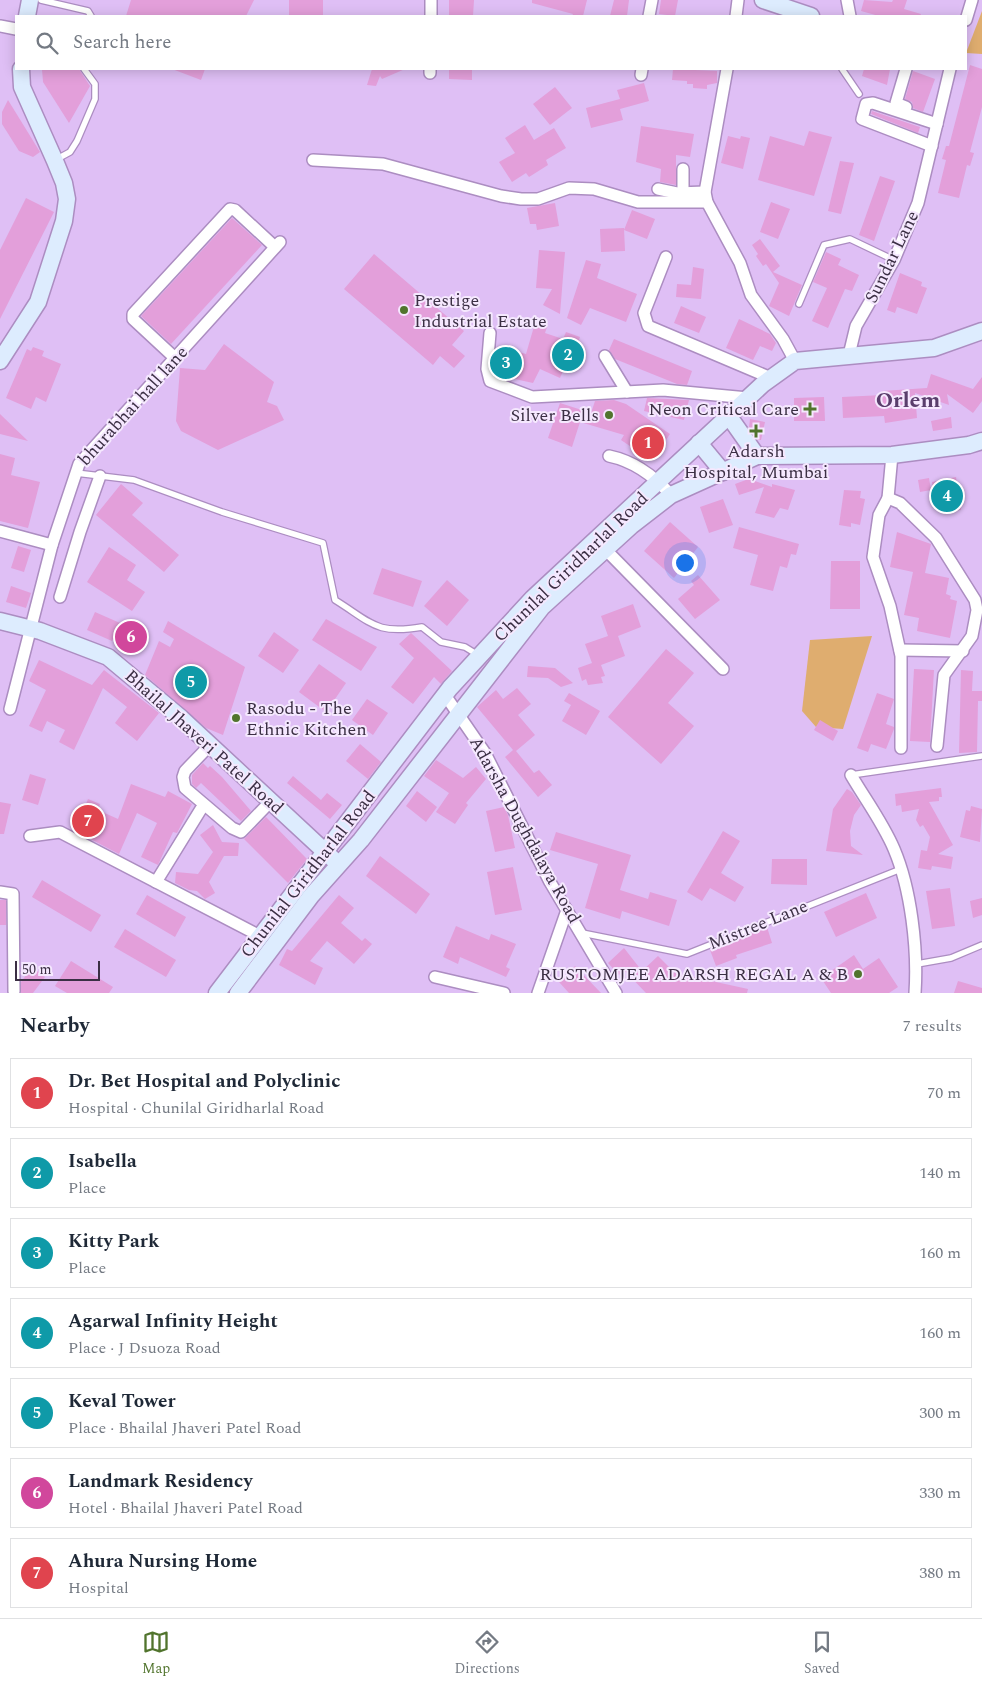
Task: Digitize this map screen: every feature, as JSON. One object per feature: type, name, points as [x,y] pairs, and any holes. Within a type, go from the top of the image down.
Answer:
[{"type":"main road","points":[[27,15],[30,0]]},
{"type":"main road","points":[[763,0],[807,15]]},
{"type":"main road","points":[[0,361],[38,302],[64,221],[67,199],[64,183],[55,160],[22,86],[21,70]]},
{"type":"main road","name":"Chunilal Giridharlal Road","points":[[217,993],[445,695],[533,598],[659,482],[728,415],[771,378],[795,361],[934,348],[982,331]]},
{"type":"main road","points":[[728,415],[756,456],[892,455],[969,446],[982,441]]},
{"type":"main road","points":[[699,443],[723,472]]},
{"type":"main road","name":"Chunilal Giridharlal Road","points":[[238,993],[311,896],[339,865],[542,607],[631,526],[671,495],[756,456]]},
{"type":"main road","name":"Bhailal Jhaveri Patel Road","points":[[0,621],[31,629],[108,657],[210,745],[339,865]]},
{"type":"street","points":[[431,0],[431,15]]},
{"type":"street","points":[[649,15],[652,0]]},
{"type":"street","points":[[736,15],[738,0]]},
{"type":"street","points":[[847,0],[850,15]]},
{"type":"street","points":[[967,17],[972,0]]},
{"type":"street","points":[[0,26],[15,29]]},
{"type":"street","points":[[727,70],[706,197],[740,263],[751,295],[795,361]]},
{"type":"street","points":[[906,70],[896,103],[938,120]]},
{"type":"street","name":"Sundar Lane","points":[[849,355],[856,326],[894,260],[918,203],[950,70]]},
{"type":"street","points":[[932,146],[862,118],[862,112],[869,102],[938,120]]},
{"type":"street","points":[[313,160],[383,164],[521,200],[538,199],[569,188],[594,189],[638,202],[706,197]]},
{"type":"street","points":[[683,169],[683,192]]},
{"type":"street","points":[[658,189],[706,197]]},
{"type":"street","name":"bhurabhai hall lane","points":[[10,709],[52,545],[74,473],[79,464],[278,245],[230,208],[133,314],[133,319],[175,358]]},
{"type":"street","points":[[666,257],[644,313],[648,326],[771,378]]},
{"type":"street","points":[[490,333],[486,369],[490,381],[532,397],[663,390],[748,398]]},
{"type":"street","points":[[605,356],[627,392]]},
{"type":"street","points":[[892,455],[888,498],[879,515],[873,557],[890,606],[900,650],[901,748]]},
{"type":"street","points":[[609,456],[632,464],[659,482],[671,495]]},
{"type":"street","points":[[60,597],[100,476]]},
{"type":"street","points":[[888,498],[900,503],[936,538],[953,568],[971,592],[977,610],[972,636],[944,675],[937,746]]},
{"type":"street","points":[[0,531],[52,545]]},
{"type":"street","points":[[606,550],[722,669]]},
{"type":"street","points":[[900,650],[963,651]]},
{"type":"street","name":"Adarsha Dughdalaya Road","points":[[445,695],[485,753],[550,882],[616,993]]},
{"type":"street","points":[[210,745],[185,771],[183,777],[185,788],[232,828],[241,832],[271,801]]},
{"type":"street","points":[[851,775],[893,847],[901,869],[917,964],[915,993]]},
{"type":"street","points":[[156,882],[201,809]]},
{"type":"street","points":[[30,836],[60,832],[260,936]]},
{"type":"street","points":[[0,892],[14,894],[14,991]]},
{"type":"street","points":[[538,993],[567,910]]},
{"type":"street","points":[[435,977],[504,993]]},
{"type":"lane","points":[[41,0],[88,11],[90,15]]},
{"type":"lane","points":[[55,160],[70,152],[77,141],[95,98],[95,84],[85,70]]},
{"type":"lane","points":[[843,70],[858,94]]},
{"type":"lane","points":[[798,304],[824,245],[850,239],[894,260]]},
{"type":"lane","points":[[74,473],[134,480],[222,512],[322,543],[335,600],[368,624],[397,632],[422,627],[441,642],[465,647],[480,656]]},
{"type":"lane","points":[[851,775],[982,756]]},
{"type":"lane","name":"Mistree Lane","points":[[582,933],[687,954],[901,869]]},
{"type":"lane","points":[[917,964],[951,958],[982,945]]},
{"type":"shaded area","points":[[982,11],[982,54],[967,53]]},
{"type":"shaded area","points":[[872,636],[843,729],[816,727],[802,711],[810,640]]},
{"type":"building","points":[[131,0],[254,0],[246,15],[126,15]]},
{"type":"building","points":[[289,0],[323,0],[323,15],[289,15]]},
{"type":"building","points":[[449,0],[474,0],[473,15],[449,15]]},
{"type":"building","points":[[532,0],[587,0],[583,15],[572,15],[532,3]]},
{"type":"building","points":[[614,0],[629,0],[627,15],[610,15]]},
{"type":"building","points":[[661,0],[678,0],[675,15],[659,14]]},
{"type":"building","points":[[864,0],[892,2],[893,0],[907,0],[904,9],[921,14],[875,15],[861,11]]},
{"type":"building","points":[[970,65],[982,69],[982,107],[970,152],[974,153],[970,166],[967,165],[959,198],[938,193],[946,160],[942,159],[946,146],[949,146]]},
{"type":"building","points":[[42,70],[80,70],[90,86],[69,123],[43,82]]},
{"type":"building","points":[[175,70],[205,70],[201,80]]},
{"type":"building","points":[[372,70],[403,70],[382,79],[380,76],[376,86],[367,85]]},
{"type":"building","points":[[449,70],[472,70],[472,80],[449,79]]},
{"type":"building","points":[[673,70],[717,71],[717,83],[707,85],[707,89],[693,88],[693,84],[687,84],[687,81],[672,80]]},
{"type":"building","points":[[864,70],[890,70],[887,85],[862,76]]},
{"type":"building","points":[[913,71],[935,79],[923,112],[913,108],[912,102],[905,99]]},
{"type":"building","points":[[644,83],[649,101],[620,109],[623,120],[591,128],[586,108],[620,99],[617,90]]},
{"type":"building","points":[[555,87],[572,108],[550,125],[533,104]]},
{"type":"building","points":[[8,100],[40,152],[33,157],[19,151],[2,124],[2,112]]},
{"type":"building","points":[[872,111],[920,127],[918,133],[871,114]]},
{"type":"building","points":[[525,125],[534,140],[554,128],[566,148],[546,160],[548,165],[529,177],[526,173],[512,182],[499,162],[515,153],[505,138]]},
{"type":"building","points":[[641,126],[694,134],[690,157],[676,155],[676,185],[660,182],[661,169],[636,162]]},
{"type":"building","points":[[809,131],[832,137],[814,196],[758,180],[770,136],[804,146]]},
{"type":"building","points":[[728,136],[740,139],[741,136],[750,138],[743,169],[721,163]]},
{"type":"building","points":[[840,161],[854,163],[841,214],[828,211]]},
{"type":"building","points":[[880,176],[895,181],[874,241],[859,235]]},
{"type":"building","points":[[26,198],[54,212],[0,319],[0,250]]},
{"type":"building","points":[[771,202],[790,209],[778,239],[760,232]]},
{"type":"building","points":[[555,203],[559,226],[537,230],[536,224],[530,224],[527,208]]},
{"type":"building","points":[[632,210],[655,219],[647,239],[624,230]]},
{"type":"building","points":[[232,218],[262,245],[171,344],[141,316]]},
{"type":"building","points":[[624,228],[625,251],[601,252],[600,229]]},
{"type":"building","points":[[760,239],[780,266],[773,272],[802,285],[789,316],[769,306],[779,283],[766,264],[763,266],[756,256],[758,254],[752,245]]},
{"type":"building","points":[[539,250],[565,252],[560,314],[543,305],[552,289],[536,288]]},
{"type":"building","points":[[826,252],[841,259],[838,265],[859,275],[852,291],[845,289],[828,328],[812,321],[827,288],[813,282]]},
{"type":"building","name":"Prestige Industrial Estate","points":[[374,254],[464,331],[452,345],[465,356],[454,368],[440,356],[433,365],[344,289]]},
{"type":"building","points":[[586,260],[601,264],[597,278],[637,294],[626,322],[590,308],[581,325],[567,318]]},
{"type":"building","points":[[693,267],[704,269],[701,299],[676,297],[677,284],[691,285]]},
{"type":"building","points":[[900,273],[922,282],[921,286],[927,288],[917,314],[897,307],[895,313],[887,310]]},
{"type":"building","points":[[681,306],[706,317],[699,333],[674,323]]},
{"type":"building","points":[[739,319],[770,334],[776,343],[772,351],[760,346],[753,360],[726,348]]},
{"type":"building","points":[[535,323],[547,327],[545,333],[563,339],[566,332],[580,337],[575,352],[586,357],[581,369],[574,366],[573,369],[569,368],[567,372],[563,371],[560,378],[540,369],[533,383],[496,375],[495,358],[499,346],[526,354]]},
{"type":"building","points":[[614,339],[692,371],[687,385],[677,384],[615,359],[609,350]]},
{"type":"building","points":[[224,344],[274,382],[267,402],[277,406],[284,420],[218,450],[181,431],[176,421],[180,368],[205,370]]},
{"type":"building","points":[[33,347],[44,351],[42,356],[61,364],[46,402],[36,397],[31,409],[6,398],[27,349],[31,351]]},
{"type":"building","points":[[931,374],[973,389],[982,377],[982,401],[973,413],[947,394],[949,405],[915,393],[917,418],[885,423],[884,416],[843,418],[842,397],[883,395],[882,391],[927,388]]},
{"type":"building","points":[[824,397],[825,421],[794,421],[794,398]]},
{"type":"building","points":[[647,398],[689,400],[684,420],[644,411]]},
{"type":"building","points":[[614,400],[626,404],[670,434],[652,461],[621,440],[624,435],[580,422],[572,447],[548,438],[560,403],[591,413],[595,401]]},
{"type":"building","points":[[0,414],[28,441],[0,434]]},
{"type":"building","points":[[951,417],[952,428],[933,431],[931,421]]},
{"type":"building","points":[[750,419],[765,422],[761,440],[758,440],[749,427]]},
{"type":"building","points":[[0,454],[15,458],[11,475],[40,482],[28,528],[0,521]]},
{"type":"building","points":[[754,477],[755,481],[772,487],[772,484],[795,490],[788,510],[780,508],[774,518],[755,513],[764,487],[739,495],[735,484]]},
{"type":"building","points":[[956,477],[961,510],[951,511],[950,505],[943,507],[942,502],[935,504],[932,482]]},
{"type":"building","points":[[929,478],[931,490],[920,492],[918,480]]},
{"type":"building","points":[[121,484],[143,503],[132,515],[179,555],[164,572],[96,515]]},
{"type":"building","points":[[844,490],[861,491],[860,498],[865,499],[860,525],[851,523],[851,527],[839,525]]},
{"type":"building","points":[[723,499],[733,525],[709,533],[700,507]]},
{"type":"building","points":[[670,522],[698,547],[674,578],[644,551]]},
{"type":"building","points":[[739,527],[799,544],[796,555],[791,554],[787,568],[780,566],[773,591],[750,585],[758,555],[733,548]]},
{"type":"building","points":[[897,532],[931,544],[925,573],[949,578],[946,594],[951,596],[950,599],[957,601],[950,638],[917,631],[919,618],[904,615],[913,572],[890,567]]},
{"type":"building","points":[[18,546],[31,550],[24,572],[11,568]]},
{"type":"building","points":[[109,547],[136,565],[127,580],[145,592],[132,611],[87,582]]},
{"type":"building","points":[[831,561],[860,561],[860,609],[830,609]]},
{"type":"building","points":[[382,568],[422,581],[413,607],[373,594]]},
{"type":"building","points":[[698,575],[720,600],[695,619],[678,599],[694,585],[691,581]]},
{"type":"building","points":[[447,580],[469,600],[447,626],[424,606]]},
{"type":"building","points":[[11,586],[31,593],[26,608],[6,602]]},
{"type":"building","points":[[633,604],[641,627],[618,636],[625,656],[601,665],[605,676],[601,677],[603,683],[588,685],[586,679],[582,681],[578,668],[592,663],[585,644],[608,636],[601,616]]},
{"type":"building","points":[[95,612],[120,623],[112,641],[87,630]]},
{"type":"building","points":[[326,619],[377,647],[361,671],[312,640]]},
{"type":"building","points":[[168,621],[245,667],[223,735],[206,728],[145,675],[159,641],[170,647],[174,639],[163,632]]},
{"type":"building","points":[[274,632],[299,650],[283,673],[258,656]]},
{"type":"building","points":[[411,633],[452,671],[441,684],[434,677],[413,704],[391,687],[414,658],[399,644]]},
{"type":"building","points":[[666,649],[694,673],[668,703],[694,726],[661,764],[608,717]]},
{"type":"building","points":[[39,660],[92,685],[104,670],[159,713],[137,741],[115,723],[127,707],[103,688],[74,750],[59,742],[65,730],[47,721],[42,732],[29,726],[46,690],[29,681]]},
{"type":"building","points":[[319,664],[346,683],[326,712],[299,692]]},
{"type":"building","points":[[528,666],[555,668],[573,683],[561,687],[548,678],[527,677]]},
{"type":"building","points":[[914,669],[934,670],[930,742],[910,741]]},
{"type":"building","points":[[961,670],[973,671],[972,691],[982,691],[982,701],[978,701],[977,752],[959,753]]},
{"type":"building","points":[[517,688],[531,704],[518,715],[535,735],[516,751],[534,773],[539,770],[552,785],[538,797],[505,757],[513,750],[477,707],[496,690],[503,699]]},
{"type":"building","points":[[569,693],[600,711],[586,735],[562,721],[571,705],[564,701]]},
{"type":"building","points":[[877,693],[894,699],[886,724],[894,727],[894,729],[886,749],[871,744],[868,752],[857,748]]},
{"type":"building","points":[[367,699],[388,713],[373,735],[352,720]]},
{"type":"building","points":[[820,720],[838,731],[833,741],[814,730]]},
{"type":"building","points":[[360,744],[381,762],[368,779],[346,761]]},
{"type":"building","points":[[436,760],[463,778],[476,767],[486,779],[466,803],[468,805],[455,824],[436,812],[449,793],[424,776]]},
{"type":"building","points":[[203,763],[208,768],[210,766],[222,777],[251,811],[241,821],[201,783],[196,788],[192,784],[192,775]]},
{"type":"building","points":[[30,774],[46,779],[38,805],[22,800]]},
{"type":"building","points":[[293,776],[321,800],[327,793],[342,805],[330,819],[287,783]]},
{"type":"building","points":[[131,784],[165,797],[168,791],[192,804],[177,833],[173,832],[158,865],[141,857],[157,823],[137,813],[119,854],[75,831],[88,799],[100,804],[98,810],[118,819]]},
{"type":"building","points":[[941,788],[942,797],[939,797],[939,801],[929,802],[953,845],[938,854],[953,857],[951,869],[932,866],[931,870],[918,868],[921,850],[927,851],[930,837],[923,825],[920,827],[916,820],[919,809],[902,812],[901,805],[896,806],[895,794]]},
{"type":"building","points":[[847,789],[852,792],[861,805],[854,815],[850,831],[851,846],[863,855],[826,851],[833,809]]},
{"type":"building","points":[[417,791],[437,807],[426,822],[406,806]]},
{"type":"building","points":[[0,802],[11,804],[4,834],[0,834]]},
{"type":"building","points":[[971,806],[982,809],[980,842],[960,837],[966,810],[970,811]]},
{"type":"building","points":[[504,807],[508,815],[515,848],[495,852],[486,811]]},
{"type":"building","points":[[266,817],[307,859],[288,883],[244,839]]},
{"type":"building","points":[[213,825],[222,842],[239,843],[238,856],[224,856],[209,882],[215,893],[205,899],[197,891],[189,890],[175,883],[176,872],[198,874],[213,852],[200,835]]},
{"type":"building","points":[[723,831],[740,841],[721,873],[744,887],[735,902],[710,888],[702,901],[687,892]]},
{"type":"building","points":[[556,832],[631,855],[620,890],[648,899],[650,892],[677,900],[669,926],[622,911],[620,919],[585,908],[598,864],[550,850]]},
{"type":"building","points":[[380,856],[430,894],[416,914],[366,876]]},
{"type":"building","points":[[772,859],[807,859],[807,885],[771,884]]},
{"type":"building","points":[[513,867],[522,910],[495,915],[487,872]]},
{"type":"building","points":[[42,880],[101,915],[91,932],[32,897]]},
{"type":"building","points":[[950,888],[955,926],[932,929],[926,891]]},
{"type":"building","points":[[866,893],[877,918],[836,937],[824,912]]},
{"type":"building","points":[[147,895],[186,917],[175,937],[136,914]]},
{"type":"building","points":[[339,895],[354,908],[341,923],[362,941],[365,938],[372,944],[354,964],[327,941],[310,961],[323,968],[315,985],[279,965],[287,949],[292,951]]},
{"type":"building","points":[[982,898],[982,915],[973,918],[970,901]]},
{"type":"building","points":[[0,900],[6,900],[6,925],[0,925]]},
{"type":"building","points":[[456,926],[489,940],[491,934],[516,944],[506,967],[510,969],[506,977],[460,957],[458,964],[443,957]]},
{"type":"building","points":[[767,927],[772,943],[736,955],[737,958],[716,966],[710,950]]},
{"type":"building","points":[[125,929],[176,960],[166,977],[114,947]]},
{"type":"building","points":[[624,948],[642,971],[658,956],[675,973],[748,989],[747,993],[646,993],[624,970],[619,975],[608,963]]},
{"type":"building","name":"RUSTOMJEE ADARSH REGAL A & B","points":[[854,955],[863,969],[879,958],[898,987],[889,993],[831,993],[821,978]]},
{"type":"building","points":[[71,961],[113,987],[109,993],[67,993],[55,986]]},
{"type":"building","points":[[575,966],[601,993],[569,993],[559,982]]},
{"type":"building","points":[[32,967],[45,977],[33,993],[21,993],[21,982]]},
{"type":"building","points":[[958,981],[982,988],[982,993],[954,993]]},
{"type":"place","name":"Prestige Industrial Estate","points":[[404,310]]},
{"type":"place","name":"Isabella","points":[[568,355]]},
{"type":"place","name":"Kitty Park","points":[[506,363]]},
{"type":"place","name":"Neon Critical Care","points":[[810,409]]},
{"type":"place","name":"Silver Bells","points":[[609,415]]},
{"type":"place","name":"Adarsh Hospital, Mumbai","points":[[756,431]]},
{"type":"place","name":"Dr. Bet Hospital and Polyclinic","points":[[648,443]]},
{"type":"place","name":"Agarwal Infinity Height","points":[[947,496]]},
{"type":"place","name":"Landmark Residency","points":[[131,637]]},
{"type":"place","name":"Keval Tower","points":[[191,682]]},
{"type":"place","name":"Rasodu - The Ethnic Kitchen","points":[[236,718]]},
{"type":"place","name":"Ahura Nursing Home","points":[[88,821]]},
{"type":"place","name":"RUSTOMJEE ADARSH REGAL A & B","points":[[858,974]]},
{"type":"district","name":"Orlem","points":[[908,400]]}]
